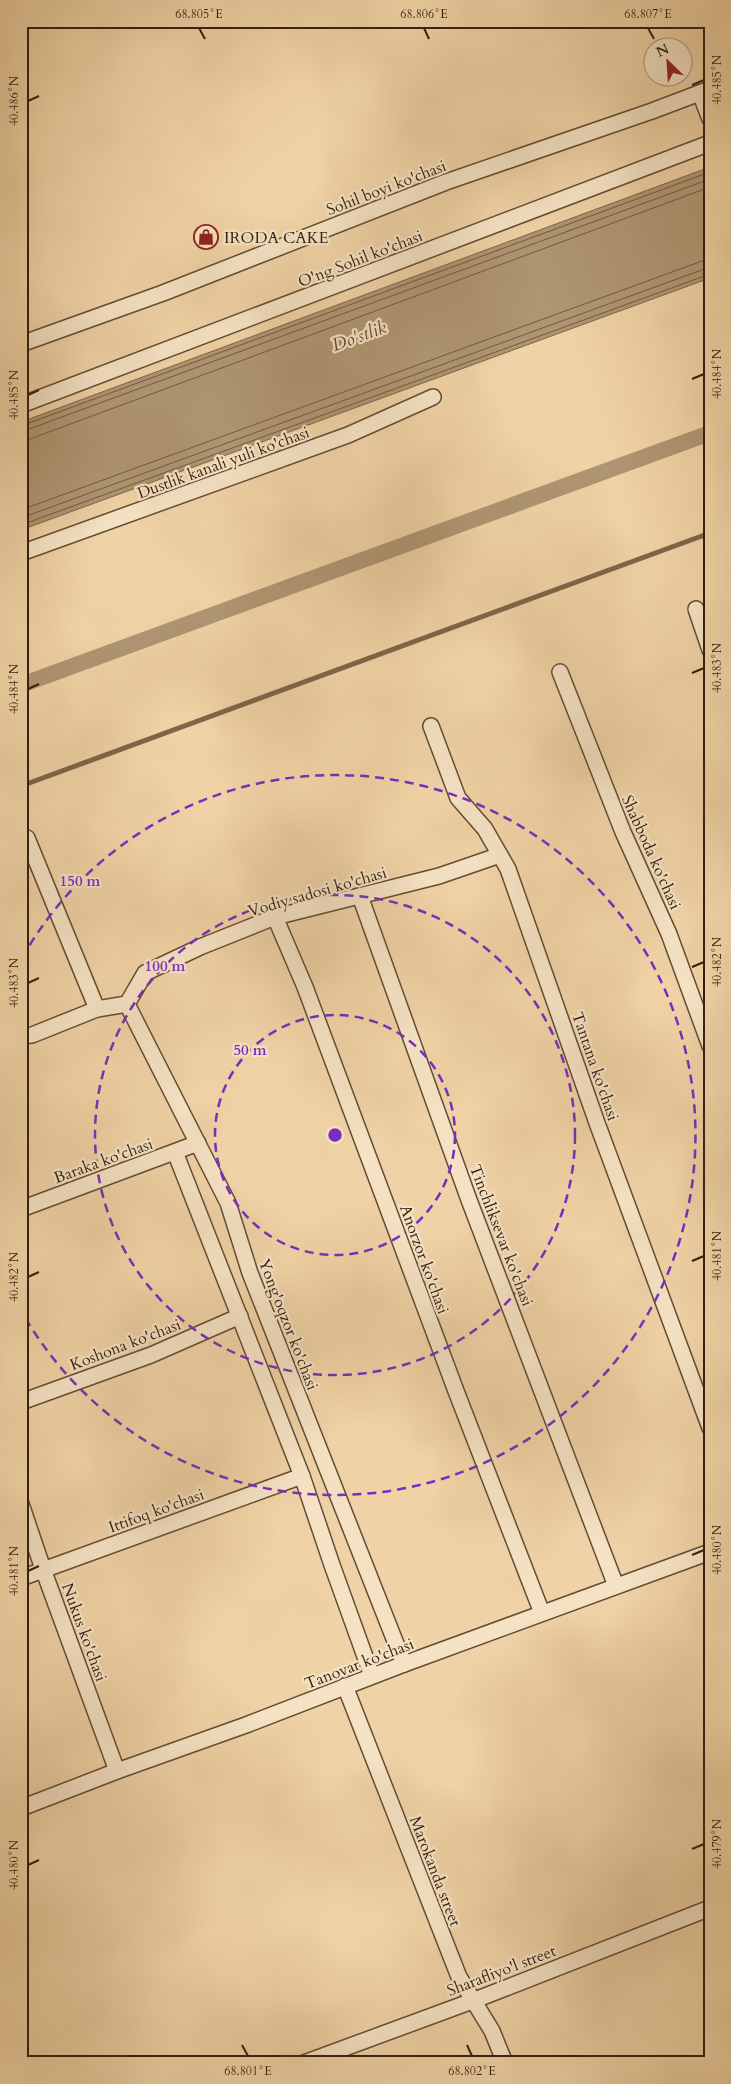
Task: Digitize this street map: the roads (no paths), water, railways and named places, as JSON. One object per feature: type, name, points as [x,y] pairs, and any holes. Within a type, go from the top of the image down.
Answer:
[{"type":"street","points":[[705,91],[710,118]]},
{"type":"street","name":"Sohil boyi ko'chasi","points":[[21,344],[164,293],[446,182],[705,91]]},
{"type":"street","name":"O'ng Sohil ko'chasi","points":[[21,405],[710,143]]},
{"type":"street","name":"Dustlik kanali yuli ko'chasi","points":[[21,553],[348,435],[433,397]]},
{"type":"street","points":[[696,609],[710,650]]},
{"type":"street","name":"Shabboda ko'chasi","points":[[560,672],[623,832],[669,934],[710,1046]]},
{"type":"street","name":"Tantana ko'chasi","points":[[430,726],[458,798],[485,829],[508,869],[597,1123],[710,1428]]},
{"type":"street","points":[[27,838],[97,1009]]},
{"type":"street","name":"Vodiy sadosi ko'chasi","points":[[127,1004],[145,974],[200,947],[275,917],[439,876],[500,855]]},
{"type":"street","name":"Tinchliksevar ko'chasi","points":[[360,896],[469,1200],[616,1586]]},
{"type":"street","name":"Anorzor ko'chasi","points":[[275,917],[305,987],[452,1382],[542,1613]]},
{"type":"street","points":[[21,1036],[32,1035],[97,1009],[127,1004]]},
{"type":"street","name":"Yong'oqzor ko'chasi","points":[[127,1004],[228,1203],[250,1273],[404,1664]]},
{"type":"street","name":"Baraka ko'chasi","points":[[21,1209],[198,1144]]},
{"type":"street","points":[[175,1152],[302,1476],[372,1676]]},
{"type":"street","name":"Koshona ko'chasi","points":[[21,1402],[152,1355],[240,1316]]},
{"type":"street","name":"Ittifoq ko'chasi","points":[[21,1578],[302,1476]]},
{"type":"street","name":"Nukus ko'chasi","points":[[21,1504],[117,1771]]},
{"type":"street","name":"Tanovar ko'chasi","points":[[21,1808],[404,1664],[710,1552]]},
{"type":"street","name":"Marokanda street","points":[[346,1686],[460,1977],[492,2031],[505,2063]]},
{"type":"street","name":"Sharafliyo'l street","points":[[304,2063],[474,2000],[710,1908]]},
{"type":"water","name":"Do'stlik","points":[[710,167],[710,278],[21,530],[21,422]]},
{"type":"waterway","points":[[21,685],[710,433]]},
{"type":"waterway","points":[[21,786],[710,533]]},
{"type":"place","name":"IRODA CAKE","points":[[206,237]]}]
